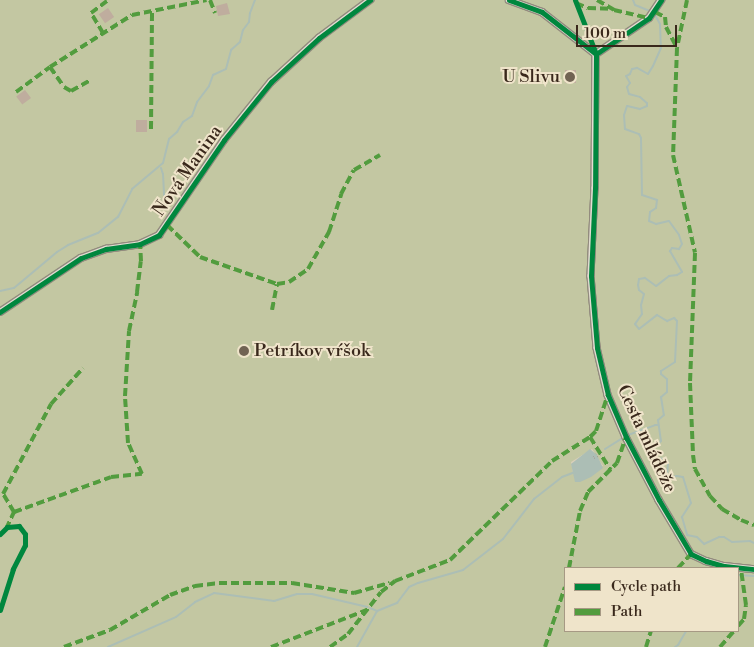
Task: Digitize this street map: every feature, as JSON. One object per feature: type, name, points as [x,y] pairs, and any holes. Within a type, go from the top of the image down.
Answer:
[{"type":"street","name":"Nová Manina","points":[[0,312],[81,258],[106,249],[140,244],[159,235],[224,140],[271,82],[313,44],[370,0]]},
{"type":"street","points":[[509,0],[542,12],[596,54],[649,18],[655,12],[661,0]]},
{"type":"street","name":"Cesta mládeže","points":[[596,54],[596,188],[591,276],[598,348],[608,395],[626,436],[659,500],[691,554],[706,561],[734,567]]},
{"type":"street","name":"Cesta mládeže","points":[[739,568],[754,569]]},
{"type":"green space","points":[[0,0],[754,0],[754,647],[0,647]],"holes":[[[592,449],[603,466],[573,473],[571,462]]]},
{"type":"shaded area","points":[[590,449],[597,455],[603,468],[591,477],[575,482],[571,464]]},
{"type":"building","points":[[227,3],[230,14],[218,16],[216,6]]},
{"type":"building","points":[[108,8],[114,17],[105,23],[99,14]]},
{"type":"building","name":"U Slivu","points":[[565,70],[576,70],[576,83],[565,83]]},
{"type":"building","points":[[25,90],[31,98],[22,105],[16,97]]},
{"type":"building","points":[[136,120],[147,120],[147,132],[136,132]]},
{"type":"waterway","points":[[0,291],[14,288],[57,252],[68,245],[98,233],[118,217],[132,189],[163,163],[169,139],[177,132],[183,122],[192,116],[197,102],[209,86],[213,75],[226,69],[231,50],[240,42],[243,30],[249,22],[255,0]]},
{"type":"waterway","points":[[633,0],[635,5],[650,11]]},
{"type":"waterway","points":[[655,15],[660,24],[661,48],[653,66],[648,74],[637,68],[632,69],[630,74],[626,76],[630,83],[627,87],[629,94],[640,97],[647,103],[647,106],[640,109],[627,106],[624,115],[625,129],[639,134],[641,138],[642,195],[657,200],[656,208],[650,212],[649,221],[656,224],[669,221],[679,235],[682,244],[679,249],[672,248],[670,251],[682,272],[669,276],[656,286],[645,278],[639,279],[639,290],[644,294],[641,305],[642,314],[635,324],[639,329],[657,315],[667,321],[674,318],[677,321],[675,362],[661,371],[661,374],[667,379],[667,392],[661,397],[664,415],[658,420],[661,441],[649,453],[655,458],[665,459],[668,462],[667,475],[670,478],[683,477],[691,503],[682,517],[687,535],[697,537],[704,544],[719,537],[724,537],[732,542],[750,541],[754,543]]},
{"type":"waterway","points":[[161,168],[164,195],[170,202]]},
{"type":"waterway","points":[[628,435],[658,425]]},
{"type":"waterway","points":[[605,449],[624,437]]},
{"type":"waterway","points":[[370,608],[377,611],[397,603],[409,587],[463,570],[503,539],[534,499],[562,477],[575,472]]},
{"type":"waterway","points":[[739,575],[754,576]]},
{"type":"waterway","points":[[108,647],[176,617],[195,602],[214,593],[274,601],[297,594],[312,594],[368,607]]},
{"type":"waterway","points":[[357,647],[377,611]]},
{"type":"waterway","points":[[675,647],[685,632]]},
{"type":"marked path","points":[[16,92],[50,67],[132,15],[207,0]]},
{"type":"marked path","points":[[210,0],[215,13]]},
{"type":"marked path","points":[[597,0],[614,10],[649,18]]},
{"type":"marked path","points":[[687,0],[677,48],[673,155],[695,253],[690,383],[693,455],[695,469],[710,496],[722,509],[754,525]]},
{"type":"marked path","points":[[103,33],[91,13],[107,1]]},
{"type":"marked path","points":[[576,3],[588,8],[611,9]]},
{"type":"marked path","points":[[151,129],[152,10]]},
{"type":"marked path","points":[[655,12],[665,17],[666,27],[677,48]]},
{"type":"marked path","points":[[50,67],[64,87],[71,91],[89,81]]},
{"type":"marked path","points":[[167,225],[200,257],[277,284],[289,282],[308,269],[329,232],[341,194],[354,170],[380,155]]},
{"type":"marked path","points":[[6,529],[14,512],[111,477],[142,474],[128,443],[125,396],[129,331],[141,261],[140,244]]},
{"type":"marked path","points":[[272,310],[277,284]]},
{"type":"marked path","points":[[14,512],[3,494],[51,404],[83,368]]},
{"type":"marked path","points":[[330,647],[348,634],[381,592],[395,581],[450,560],[552,461],[590,437],[596,431],[608,395]]},
{"type":"marked path","points":[[590,437],[611,470]]},
{"type":"marked path","points":[[569,567],[580,511],[588,492],[617,463],[626,437]]},
{"type":"marked path","points":[[679,567],[691,554]]},
{"type":"marked path","points":[[739,625],[744,619],[746,605],[741,569]]},
{"type":"marked path","points":[[64,647],[110,630],[170,595],[195,586],[219,583],[292,583],[354,593],[390,583]]},
{"type":"marked path","points":[[545,647],[564,590]]},
{"type":"marked path","points":[[271,647],[367,610]]},
{"type":"marked path","points":[[646,647],[651,632]]},
{"type":"marked path","points":[[720,647],[733,632]]},
{"type":"cycle path","points":[[0,312],[81,258],[106,249],[140,244],[159,235],[224,140],[271,82],[319,38],[370,0]]},
{"type":"cycle path","points":[[509,0],[542,12],[596,54]]},
{"type":"cycle path","points":[[575,0],[596,54],[595,188],[591,276],[597,348],[608,395],[626,437],[659,500],[691,554],[706,561],[734,567]]},
{"type":"cycle path","points":[[596,54],[649,18],[661,0]]},
{"type":"cycle path","points":[[0,534],[7,527],[19,526],[25,534],[25,545],[13,569],[0,610]]},
{"type":"cycle path","points":[[739,568],[754,569]]},
{"type":"place","name":"U Slivu","points":[[570,77]]},
{"type":"place","name":"Petríkov vŕšok","points":[[244,351]]}]
